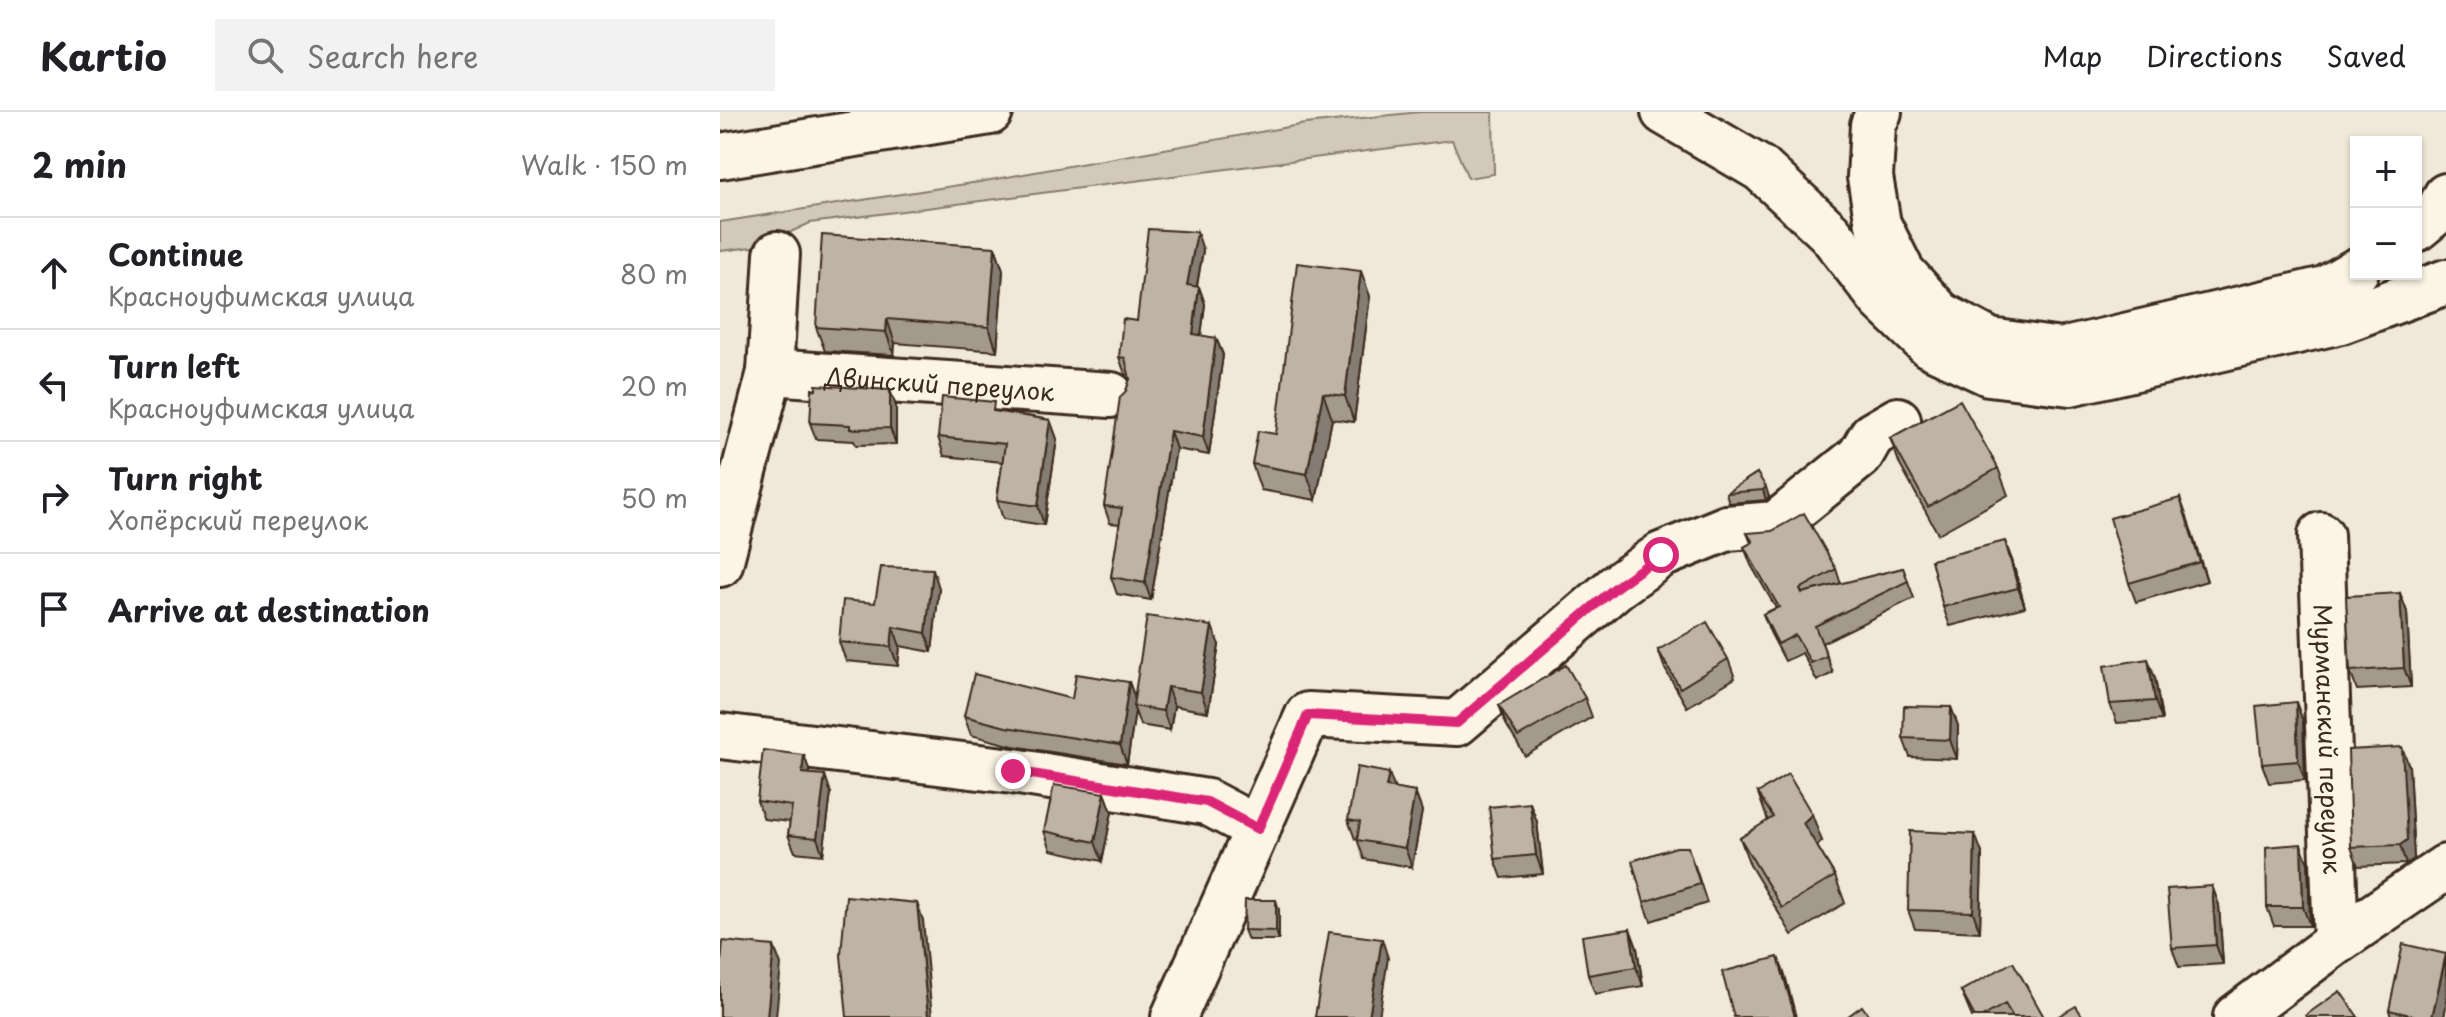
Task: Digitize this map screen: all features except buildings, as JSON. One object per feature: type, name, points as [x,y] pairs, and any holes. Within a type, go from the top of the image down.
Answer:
[{"type":"street","points":[[720,156],[990,112]]},
{"type":"street","points":[[1664,112],[1761,169],[1830,233],[1881,299],[1929,345],[1989,373],[2070,383],[2341,321],[2446,282]]},
{"type":"street","points":[[1879,112],[1873,125],[1870,177],[1878,224],[1902,272],[1940,314],[1990,341],[2061,351],[2325,289],[2350,274]]},
{"type":"street","points":[[2422,224],[2439,210],[2446,196]]},
{"type":"street","points":[[720,564],[770,372],[777,254]]},
{"type":"street","name":"Двинский переулок","points":[[770,372],[1111,395]]},
{"type":"street","points":[[1174,1017],[1308,715],[1457,723],[1616,587],[1661,555],[1727,528],[1776,524],[1860,456],[1872,435],[1898,420]]},
{"type":"street","name":"Мурманский переулок","points":[[2321,535],[2336,942]]},
{"type":"street","points":[[720,736],[1013,771],[1207,802],[1258,829]]},
{"type":"street","points":[[2236,1017],[2336,942],[2446,867]]},
{"type":"shaded area","points":[[1420,112],[1493,112],[1494,174],[1468,178],[1452,140],[810,223],[761,246],[720,251],[720,222],[985,181],[1305,124]]},
{"type":"route","points":[[1013,771],[1207,802],[1258,829],[1308,715],[1457,723],[1616,587],[1661,555]]}]
